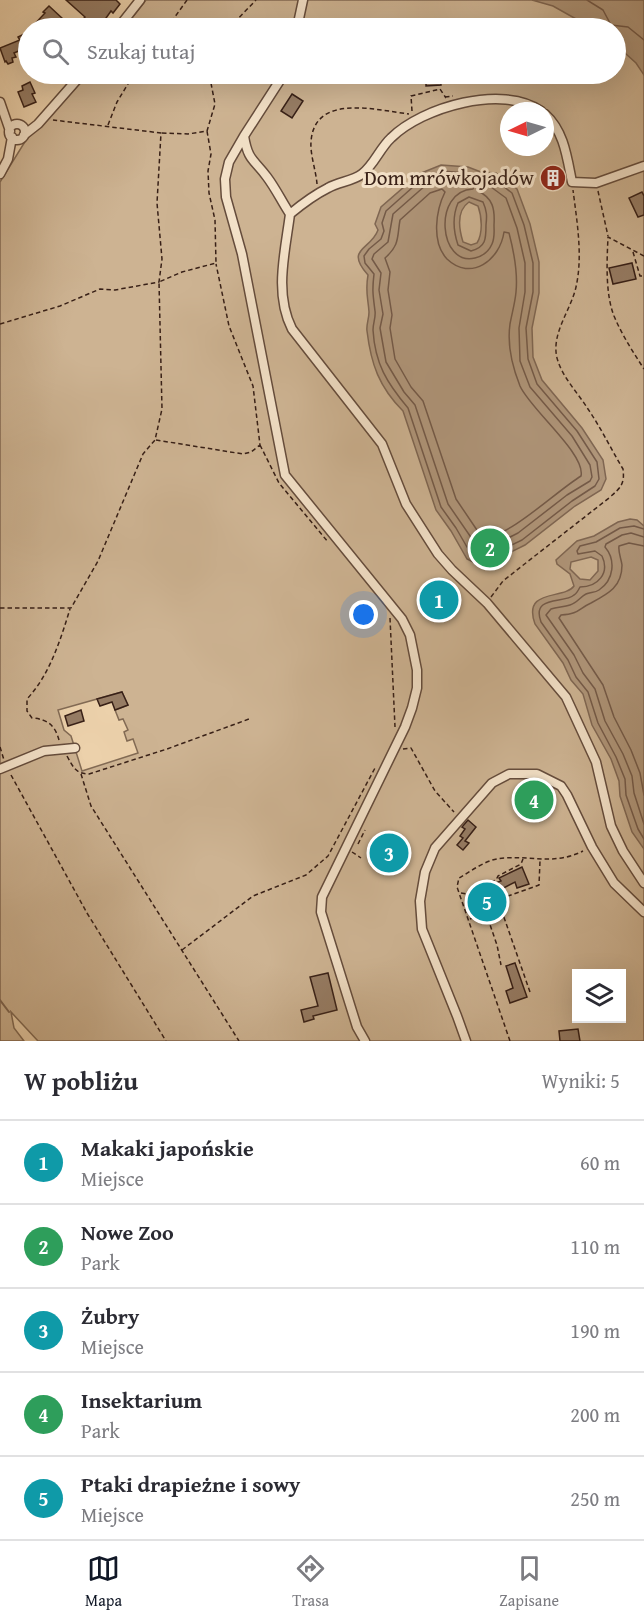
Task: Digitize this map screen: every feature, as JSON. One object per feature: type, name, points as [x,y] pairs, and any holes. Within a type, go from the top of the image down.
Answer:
[{"type":"street","points":[[126,18],[140,0]]},
{"type":"street","points":[[299,18],[303,0]]},
{"type":"street","points":[[2,105],[17,140],[38,124],[73,84]]},
{"type":"street","points":[[278,84],[229,162],[225,179],[226,197],[242,254],[285,474],[402,620],[415,651],[417,688],[412,708],[322,897],[321,912],[357,1027],[365,1041]]},
{"type":"street","points":[[290,214],[329,187],[362,174],[391,138],[424,116],[452,106],[495,99],[514,102]]},
{"type":"street","points":[[14,129],[40,120]]},
{"type":"street","points":[[554,123],[561,136],[572,182],[596,183],[644,166]]},
{"type":"street","points":[[8,159],[13,155],[25,129],[14,129]]},
{"type":"street","points":[[0,174],[8,159],[14,129]]},
{"type":"street","points":[[244,136],[247,152],[266,176],[290,214],[281,283],[282,303],[292,329],[382,444],[406,504],[438,554],[488,603],[566,697],[596,762],[611,826],[623,851],[644,884]]},
{"type":"street","points":[[229,162],[240,159],[252,160]]},
{"type":"street","points":[[3,767],[44,751],[67,750]]},
{"type":"street","points":[[466,1041],[422,929],[420,901],[425,872],[435,848],[492,783],[509,774],[537,774],[561,786],[592,847],[614,883],[644,912]]},
{"type":"path","points":[[174,18],[187,0]]},
{"type":"path","points":[[239,18],[256,0]]},
{"type":"path","points":[[107,126],[128,84]]},
{"type":"path","points":[[211,84],[215,104],[207,131],[211,154],[208,171],[209,193],[215,220],[216,263],[229,326],[253,386],[260,445],[279,483],[330,544]]},
{"type":"path","points":[[317,194],[311,144],[316,121],[321,116],[351,108],[412,115],[411,96],[440,89],[452,106]]},
{"type":"path","points":[[40,120],[161,133],[188,134],[207,131]]},
{"type":"path","points":[[161,133],[158,203],[162,260],[159,282],[162,409],[155,440],[143,454],[98,561],[71,608],[57,649],[37,689],[27,699],[27,711],[32,718],[43,719],[51,723],[67,750],[67,756],[74,769],[81,774],[89,774],[167,749],[249,719]]},
{"type":"path","points":[[488,603],[503,581],[609,498],[621,487],[624,479],[623,470],[589,410],[562,370],[556,356],[556,340],[576,288],[579,262],[578,236],[572,182],[547,188],[543,172],[569,166]]},
{"type":"path","points":[[596,183],[608,237],[607,268],[613,314],[627,344],[644,369]]},
{"type":"path","points":[[608,237],[632,252],[644,256]]},
{"type":"path","points":[[632,252],[640,276],[644,276]]},
{"type":"path","points":[[0,324],[60,306],[100,289],[115,290],[159,282],[182,272],[216,263]]},
{"type":"path","points":[[155,440],[243,454],[251,452],[260,445]]},
{"type":"path","points":[[0,608],[71,608]]},
{"type":"path","points":[[388,614],[391,620],[394,732]]},
{"type":"path","points":[[0,747],[3,767],[87,913],[166,1041]]},
{"type":"path","points":[[393,750],[411,748],[435,791],[460,818]]},
{"type":"path","points":[[182,950],[254,896],[306,875],[328,856],[378,763]]},
{"type":"path","points":[[81,774],[91,806],[239,1041]]},
{"type":"path","points":[[537,774],[518,799],[535,813],[546,799],[567,795]]},
{"type":"path","points":[[529,785],[546,799]]},
{"type":"path","points":[[510,1041],[457,887],[459,878],[492,860],[568,858],[592,847]]},
{"type":"path","points":[[459,893],[474,894],[483,889],[486,884],[496,880],[498,876],[520,864],[523,859]]},
{"type":"path","points":[[530,992],[499,903],[508,896],[539,885],[540,860]]},
{"type":"path","points":[[474,894],[482,915]]},
{"type":"path","points":[[468,920],[486,913],[501,965]]},
{"type":"shaded area","points":[[146,0],[644,0],[644,1041],[38,1041],[11,1012],[14,1028],[24,1041],[0,1041],[0,182],[26,140],[77,84],[626,84],[626,18],[132,18]],"holes":[[[122,692],[128,705],[115,710],[119,720],[123,719],[128,730],[124,732],[127,741],[133,739],[138,753],[82,771],[71,736],[64,730],[58,710]]]},
{"type":"water","points":[[532,0],[644,0],[644,75],[626,54],[626,18],[574,18],[553,6]]},
{"type":"water","points":[[441,165],[468,167],[481,172],[496,173],[517,189],[530,224],[539,262],[539,293],[532,328],[533,357],[542,380],[582,428],[603,460],[606,479],[601,490],[575,506],[525,545],[497,559],[475,563],[467,559],[436,510],[403,411],[382,384],[369,343],[368,275],[358,259],[359,254],[375,237],[378,230],[375,224],[381,207],[419,174]],"holes":[[[469,202],[478,206],[481,230],[477,243],[471,245],[463,242],[460,215]]]},
{"type":"water","points":[[637,520],[644,526],[644,849],[632,832],[620,796],[619,781],[611,759],[592,725],[583,694],[571,680],[563,663],[535,624],[533,613],[534,605],[539,600],[562,593],[574,586],[570,574],[557,564],[556,560],[577,541],[594,536],[618,522]],"holes":[[[591,557],[598,560],[598,571],[590,580],[580,579],[570,569],[571,562]]]},
{"type":"building","points":[[66,0],[116,0],[120,4],[106,18],[85,17]]},
{"type":"building","points":[[49,6],[62,18],[40,18],[45,13],[43,12]]},
{"type":"building","points":[[18,41],[18,51],[14,53],[16,57],[12,58],[13,62],[8,64],[0,48]]},
{"type":"building","points":[[31,84],[36,102],[24,107],[18,92],[23,90],[22,86]]},
{"type":"building","points":[[292,94],[303,101],[292,118],[281,111]]},
{"type":"building","name":"Dom mrówkojadów","points":[[559,169],[562,183],[547,186],[544,173]]},
{"type":"building","points":[[642,192],[644,215],[638,217],[629,198]]},
{"type":"building","points":[[632,263],[636,279],[613,284],[609,268]]},
{"type":"building","points":[[122,692],[128,705],[115,710],[112,702],[100,706],[97,699]]},
{"type":"building","points":[[81,710],[84,721],[68,726],[65,716]]},
{"type":"building","points":[[533,786],[549,799],[536,815],[520,802]]},
{"type":"building","points":[[468,820],[476,827],[465,841],[469,843],[463,850],[457,845],[463,838],[460,836],[465,829],[462,827]]},
{"type":"building","points":[[522,867],[529,884],[517,888],[515,882],[492,894],[488,886],[501,881],[499,878]]},
{"type":"building","points":[[488,889],[499,919],[491,921],[487,908],[483,909],[477,893]]},
{"type":"building","points":[[515,963],[527,997],[510,1003],[506,991],[513,988],[506,966]]},
{"type":"building","points":[[328,973],[337,1010],[313,1016],[314,1019],[304,1022],[301,1010],[318,1006],[310,977]]},
{"type":"building","points":[[578,1029],[580,1041],[560,1041],[559,1031]]},
{"type":"waterway","points":[[0,1000],[9,1012]]},
{"type":"place","name":"Dom mrówkojadów","points":[[553,178]]},
{"type":"place","name":"Nowe Zoo","points":[[490,548]]},
{"type":"place","name":"Makaki japońskie","points":[[439,600]]},
{"type":"place","name":"Insektarium","points":[[534,800]]},
{"type":"place","name":"Żubry","points":[[389,853]]},
{"type":"place","name":"Ptaki drapieżne i sowy","points":[[487,902]]}]
